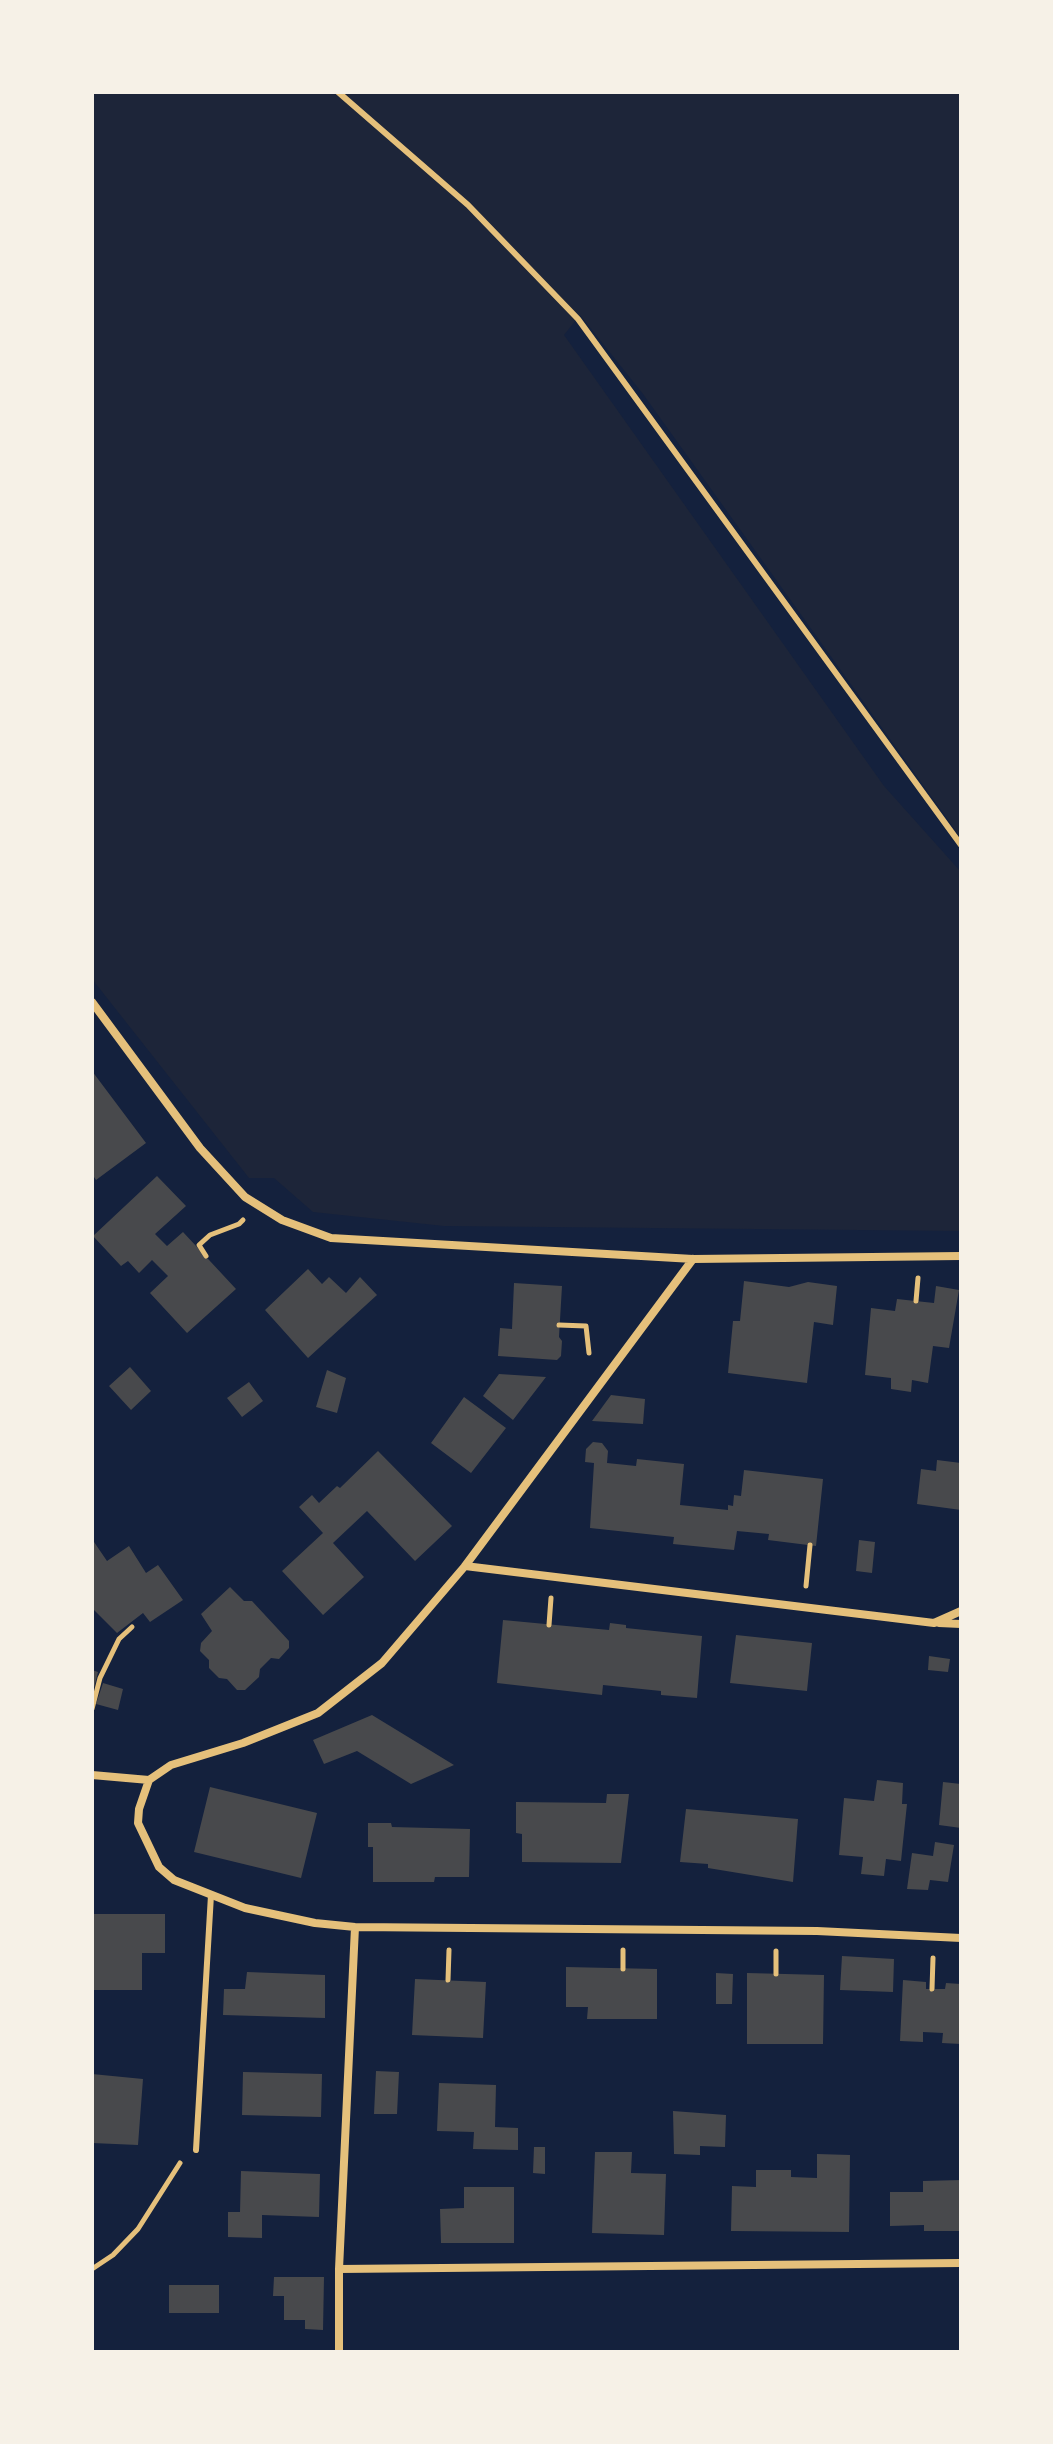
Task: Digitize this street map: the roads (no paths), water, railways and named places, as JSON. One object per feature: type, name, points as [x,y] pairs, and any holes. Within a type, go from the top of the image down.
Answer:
[{"type":"street","points":[[92,1002],[200,1148],[241,1192],[282,1220],[331,1238],[693,1259],[961,1256]]},
{"type":"street","points":[[693,1259],[465,1566],[382,1663],[318,1713],[243,1743],[171,1765],[149,1780],[139,1809],[138,1823],[159,1867],[174,1880],[245,1908],[315,1923],[355,1927],[755,1929],[961,1938]]},
{"type":"street","points":[[465,1566],[961,1624]]},
{"type":"street","points":[[934,1623],[961,1611]]},
{"type":"street","points":[[92,1775],[149,1780]]},
{"type":"street","points":[[339,2352],[339,2269],[355,1927]]},
{"type":"street","points":[[339,2269],[961,2263]]},
{"type":"lane","points":[[338,92],[468,205],[578,319],[961,845]]},
{"type":"lane","points":[[196,2150],[211,1895]]}]
